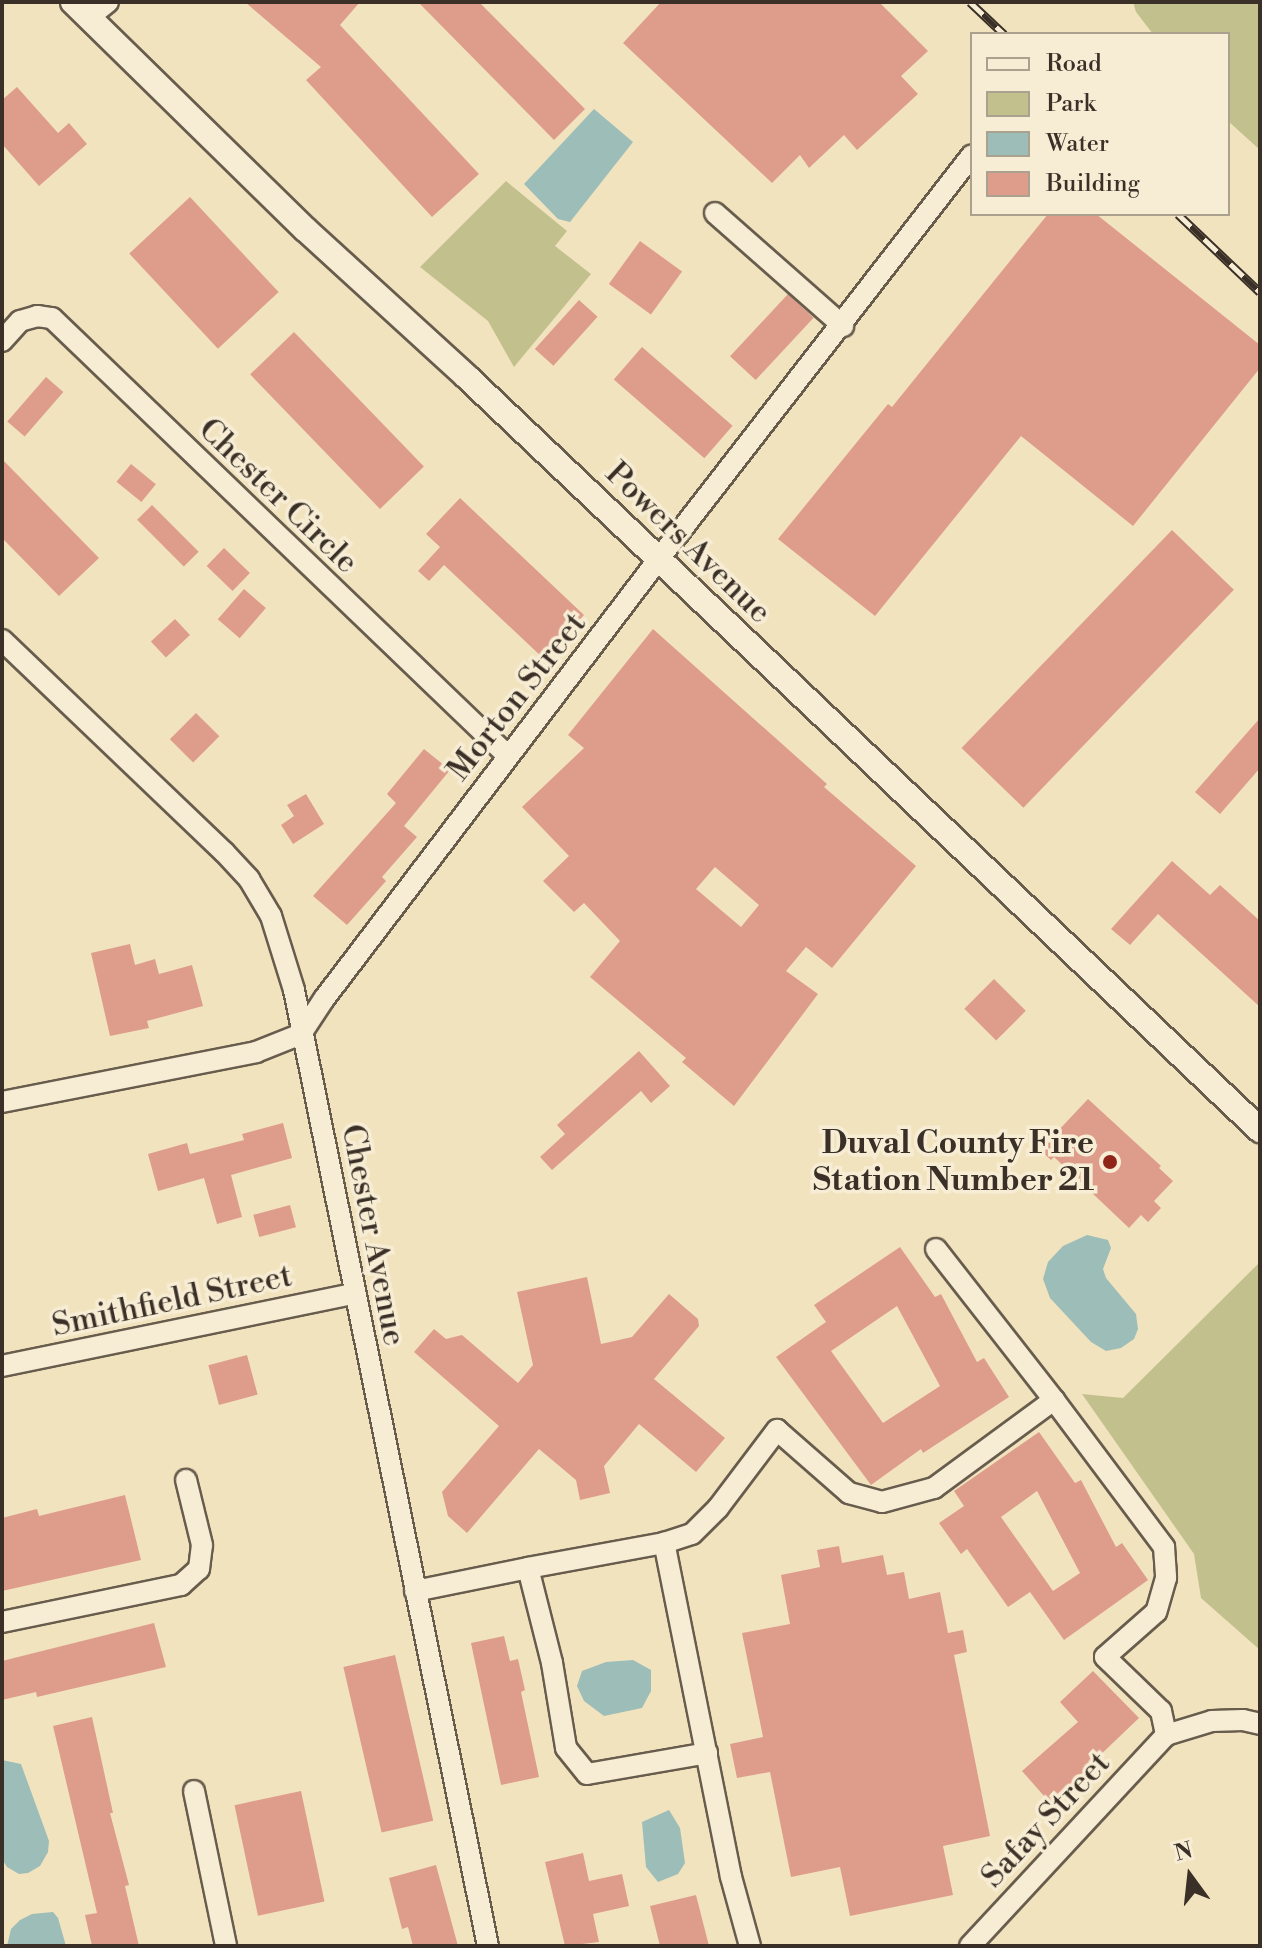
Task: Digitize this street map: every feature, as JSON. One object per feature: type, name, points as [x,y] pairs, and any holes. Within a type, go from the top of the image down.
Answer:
[{"type":"street","name":"Powers Avenue","points":[[90,7],[305,229],[1260,1130]]},
{"type":"street","name":"Morton Street","points":[[301,1034],[324,999],[508,756],[970,158]]},
{"type":"street","points":[[715,213],[843,326]]},
{"type":"street","name":"Chester Circle","points":[[2,341],[20,321],[37,316],[52,318],[508,756]]},
{"type":"street","name":"Chester Avenue","points":[[2,640],[249,879],[277,934],[301,1034],[488,1946]]},
{"type":"street","points":[[2,1102],[256,1052],[301,1034]]},
{"type":"street","points":[[936,1249],[1164,1547],[1166,1578],[1156,1612],[1105,1657],[1161,1711],[1166,1735],[1212,1721],[1243,1720],[1260,1724]]},
{"type":"street","name":"Smithfield Street","points":[[2,1366],[354,1294]]},
{"type":"street","points":[[415,1591],[664,1543],[692,1534],[709,1517],[777,1430],[849,1493],[882,1502],[934,1488],[1054,1400]]},
{"type":"street","points":[[2,1622],[181,1585],[199,1569],[202,1545],[186,1480]]},
{"type":"street","points":[[664,1543],[731,1877],[750,1946]]},
{"type":"street","points":[[528,1568],[552,1663],[566,1748],[587,1774],[707,1753]]},
{"type":"street","name":"Safay Street","points":[[970,1946],[1166,1735]]},
{"type":"street","points":[[194,1791],[226,1946]]},
{"type":"green space","points":[[1133,2],[1260,2],[1260,150],[1230,123],[1230,32],[1151,32],[1136,12]]},
{"type":"green space","points":[[506,181],[567,231],[555,246],[591,274],[514,367],[488,321],[420,267]]},
{"type":"green space","points":[[1260,1262],[1260,1650],[1201,1598],[1194,1554],[1082,1394],[1123,1398]]},
{"type":"water","points":[[594,109],[633,142],[570,222],[558,219],[524,184]]},
{"type":"water","points":[[1087,1235],[1108,1240],[1111,1248],[1103,1269],[1106,1278],[1136,1314],[1138,1329],[1134,1339],[1121,1348],[1106,1351],[1091,1342],[1050,1298],[1043,1279],[1048,1262],[1063,1246]]},
{"type":"water","points":[[633,1660],[651,1670],[651,1691],[642,1708],[604,1716],[584,1701],[577,1686],[582,1671],[606,1662]]},
{"type":"water","points":[[2,1760],[21,1764],[49,1841],[48,1852],[40,1866],[28,1873],[19,1874],[7,1867],[2,1859]]},
{"type":"water","points":[[669,1810],[680,1828],[685,1863],[678,1874],[658,1882],[646,1867],[642,1822]]},
{"type":"water","points":[[53,1912],[58,1918],[66,1946],[7,1946],[11,1929],[20,1920],[32,1914]]},
{"type":"building","points":[[245,2],[360,2],[340,25],[479,174],[432,217],[306,80],[321,67]]},
{"type":"building","points":[[418,2],[479,2],[585,109],[554,140]]},
{"type":"building","points":[[661,2],[879,2],[928,51],[901,76],[918,94],[857,150],[844,135],[809,168],[800,155],[772,183],[623,43]]},
{"type":"building","points":[[17,87],[58,133],[69,123],[87,144],[39,186],[2,144],[2,100]]},
{"type":"building","points":[[190,197],[279,292],[218,349],[129,254]]},
{"type":"building","points":[[1046,216],[1099,216],[1260,345],[1260,368],[1133,526],[1021,436],[875,616],[778,539],[888,404],[892,407]]},
{"type":"building","points":[[640,241],[682,272],[651,314],[609,284]]},
{"type":"building","points":[[788,294],[814,318],[756,380],[730,356]]},
{"type":"building","points":[[579,300],[598,317],[553,366],[535,349]]},
{"type":"building","points":[[294,332],[424,467],[380,509],[250,374]]},
{"type":"building","points":[[642,347],[733,426],[704,458],[614,379]]},
{"type":"building","points":[[46,377],[63,392],[25,437],[7,422]]},
{"type":"building","points":[[2,459],[99,558],[59,596],[2,538]]},
{"type":"building","points":[[131,464],[156,484],[141,502],[117,482]]},
{"type":"building","points":[[460,498],[584,615],[543,658],[444,565],[429,581],[418,571],[440,547],[426,534]]},
{"type":"building","points":[[152,505],[199,552],[184,567],[137,520]]},
{"type":"building","points":[[1172,530],[1234,590],[1023,808],[962,748]]},
{"type":"building","points":[[224,548],[250,573],[233,591],[207,566]]},
{"type":"building","points":[[244,589],[266,608],[240,638],[218,619]]},
{"type":"building","points":[[175,619],[190,635],[166,658],[151,642]]},
{"type":"building","points":[[653,629],[827,784],[824,787],[916,866],[832,968],[806,947],[786,971],[818,994],[734,1106],[682,1062],[686,1058],[590,977],[620,941],[584,903],[574,912],[543,881],[569,856],[522,807],[584,748],[568,735]],"holes":[[[715,867],[759,905],[741,927],[696,889]]]},
{"type":"building","points":[[196,713],[219,736],[193,762],[170,739]]},
{"type":"building","points":[[1260,718],[1260,768],[1220,814],[1195,792]]},
{"type":"building","points":[[424,749],[450,770],[404,826],[417,837],[382,877],[386,881],[347,925],[313,896],[396,803],[387,794]]},
{"type":"building","points":[[306,794],[324,824],[293,844],[281,825],[294,816],[287,805]]},
{"type":"building","points":[[1172,861],[1210,895],[1220,885],[1260,921],[1260,1007],[1158,914],[1130,945],[1111,929]]},
{"type":"building","points":[[130,944],[135,965],[155,959],[159,974],[192,965],[203,1006],[147,1021],[149,1028],[110,1036],[91,953]]},
{"type":"building","points":[[994,979],[1026,1011],[996,1041],[964,1009]]},
{"type":"building","points":[[639,1051],[670,1086],[651,1103],[641,1091],[552,1170],[540,1157],[565,1134],[557,1125]]},
{"type":"building","name":"Duval County Fire Station Number 21","points":[[1088,1099],[1161,1166],[1159,1168],[1173,1181],[1154,1201],[1161,1208],[1148,1222],[1141,1215],[1129,1228],[1054,1157],[1051,1160],[1040,1150]]},
{"type":"building","points":[[283,1123],[292,1158],[231,1175],[242,1217],[217,1224],[204,1178],[158,1191],[148,1154],[187,1143],[190,1154],[244,1140],[242,1134]]},
{"type":"building","points":[[290,1205],[296,1227],[259,1237],[253,1215]]},
{"type":"building","points":[[900,1247],[935,1297],[941,1294],[977,1362],[984,1358],[1009,1397],[923,1453],[921,1449],[871,1485],[776,1357],[826,1322],[814,1305]],"holes":[[[897,1306],[940,1386],[883,1423],[831,1351]]]},
{"type":"building","points":[[587,1277],[601,1344],[632,1337],[669,1294],[698,1319],[699,1326],[654,1379],[725,1438],[696,1472],[639,1424],[604,1466],[610,1493],[580,1500],[576,1480],[539,1449],[467,1533],[448,1516],[442,1492],[499,1426],[414,1352],[434,1329],[446,1339],[462,1335],[518,1383],[533,1365],[517,1292]]},
{"type":"building","points":[[247,1355],[258,1395],[219,1405],[208,1365]]},
{"type":"building","points":[[1039,1432],[1075,1483],[1081,1480],[1116,1547],[1122,1543],[1148,1580],[1064,1640],[1030,1592],[1008,1607],[967,1549],[961,1554],[939,1523],[964,1506],[954,1491]],"holes":[[[1037,1491],[1080,1573],[1053,1591],[1001,1517]]]},
{"type":"building","points":[[125,1495],[141,1560],[2,1591],[2,1518],[37,1509],[39,1516]]},
{"type":"building","points":[[839,1546],[842,1563],[883,1555],[887,1575],[904,1572],[909,1599],[940,1592],[948,1633],[963,1630],[967,1652],[954,1655],[990,1836],[943,1846],[953,1895],[850,1916],[840,1867],[791,1877],[770,1772],[737,1778],[730,1744],[763,1737],[742,1633],[790,1624],[781,1575],[820,1567],[817,1550]]},
{"type":"building","points":[[154,1623],[166,1667],[37,1697],[36,1692],[2,1700],[2,1661]]},
{"type":"building","points":[[504,1636],[510,1661],[518,1659],[525,1690],[521,1692],[539,1777],[501,1785],[471,1643]]},
{"type":"building","points":[[395,1655],[433,1821],[382,1833],[343,1667]]},
{"type":"building","points":[[1093,1671],[1139,1718],[1095,1760],[1099,1764],[1052,1805],[1022,1771],[1078,1722],[1060,1702]]},
{"type":"building","points":[[92,1717],[113,1813],[110,1813],[129,1885],[125,1886],[139,1946],[92,1946],[85,1915],[97,1913],[53,1726]]},
{"type":"building","points":[[301,1791],[324,1902],[258,1916],[234,1805]]},
{"type":"building","points":[[583,1853],[589,1881],[622,1874],[629,1906],[593,1914],[599,1942],[565,1946],[545,1862]]},
{"type":"building","points":[[436,1865],[458,1946],[413,1946],[408,1927],[402,1929],[389,1878]]},
{"type":"building","points":[[696,1895],[709,1946],[660,1946],[650,1906]]},
{"type":"railway","points":[[970,2],[1002,32]]},
{"type":"railway","points":[[1180,216],[1260,292]]},
{"type":"place","name":"Duval County Fire Station Number 21","points":[[1110,1162]]}]
